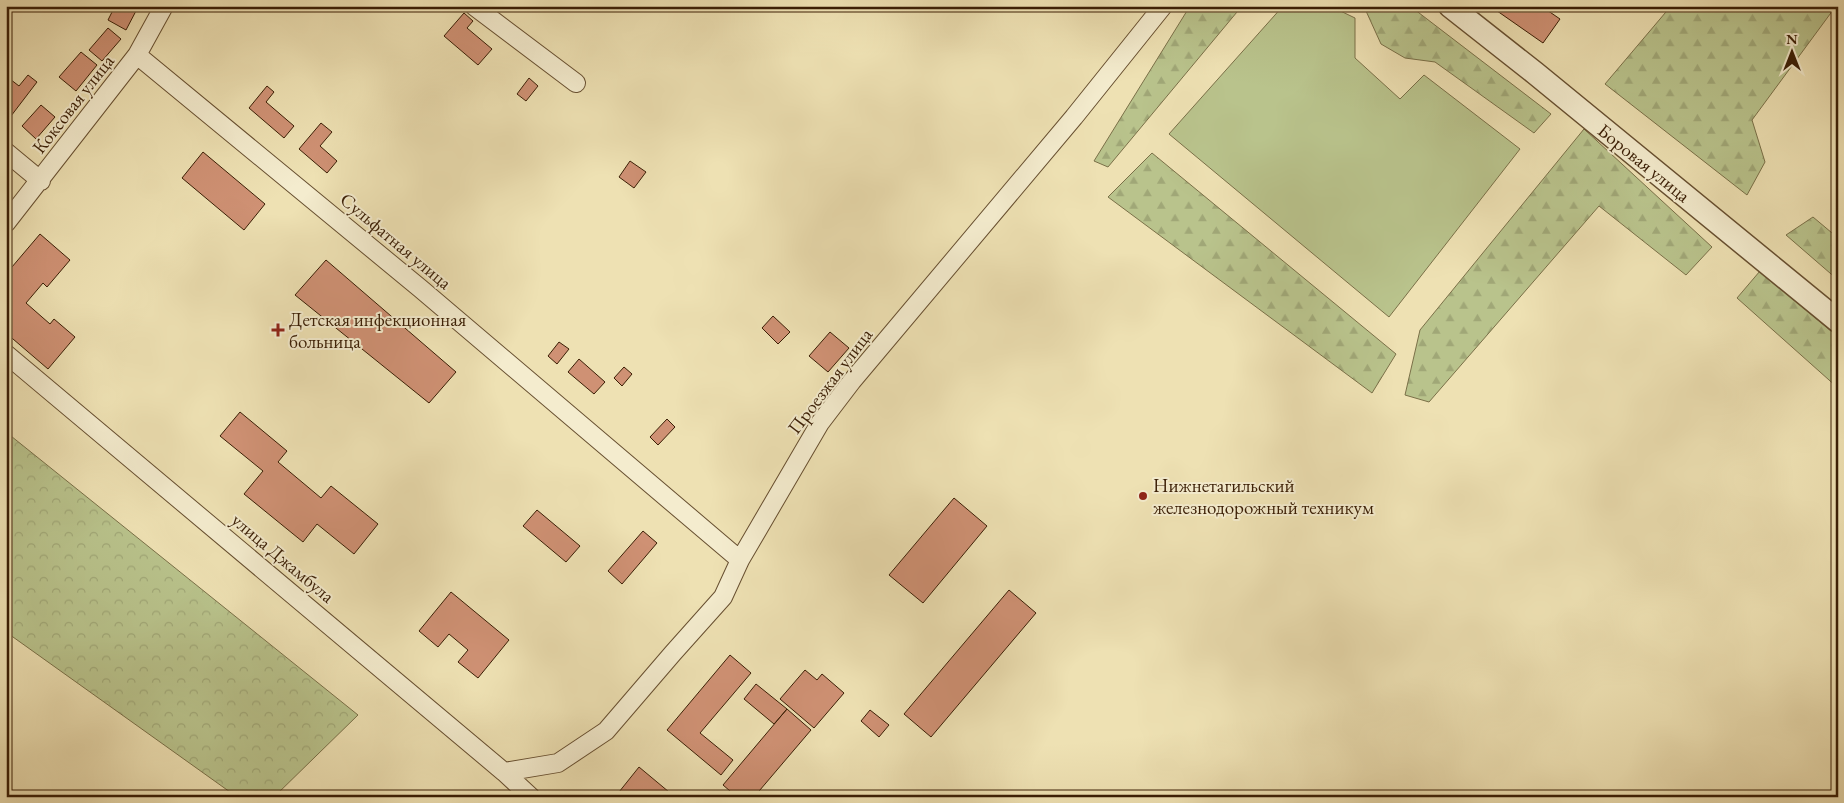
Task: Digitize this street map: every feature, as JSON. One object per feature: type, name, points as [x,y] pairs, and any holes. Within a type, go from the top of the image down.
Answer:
[{"type":"street","name":"Коксовая улица","points":[[6,223],[138,55],[164,6]]},
{"type":"street","points":[[474,6],[576,83]]},
{"type":"street","name":"Проезжая улица","points":[[504,772],[558,763],[606,731],[724,596],[740,560],[825,416],[852,381],[1074,117],[1163,6]]},
{"type":"street","name":"Боровая улица","points":[[1450,6],[1535,73],[1838,321]]},
{"type":"street","name":"Сульфатная улица","points":[[138,55],[421,289],[740,560]]},
{"type":"street","points":[[6,152],[41,180]]},
{"type":"street","name":"улица Джамбула","points":[[6,354],[504,772],[531,797]]},
{"type":"green space","points":[[1190,6],[1242,6],[1108,167],[1094,161]]},
{"type":"green space","points":[[1283,6],[1330,6],[1355,18],[1355,58],[1400,99],[1424,75],[1520,149],[1389,317],[1169,134]]},
{"type":"green space","points":[[1360,6],[1410,6],[1551,114],[1534,133],[1435,62],[1405,58],[1381,44],[1366,11]]},
{"type":"green space","points":[[1671,6],[1836,6],[1752,120],[1765,162],[1747,195],[1605,84]]},
{"type":"green space","points":[[1584,129],[1712,247],[1686,275],[1599,206],[1429,402],[1405,395],[1420,330]]},
{"type":"green space","points":[[1152,153],[1396,354],[1372,393],[1108,197]]},
{"type":"green space","points":[[1813,217],[1838,238],[1838,280],[1786,235]]},
{"type":"green space","points":[[1760,271],[1838,337],[1838,388],[1737,298]]},
{"type":"green space","points":[[6,432],[358,715],[274,797],[237,797],[6,632]]},
{"type":"building","points":[[115,6],[132,6],[137,9],[126,30],[108,20]]},
{"type":"building","points":[[1490,6],[1541,6],[1560,19],[1543,43]]},
{"type":"building","points":[[464,13],[473,21],[467,28],[492,49],[478,65],[444,36]]},
{"type":"building","points":[[108,28],[121,39],[102,61],[89,50]]},
{"type":"building","points":[[81,52],[97,65],[76,91],[59,77]]},
{"type":"building","points":[[28,75],[37,82],[11,116],[6,112],[6,76],[19,86]]},
{"type":"building","points":[[529,78],[538,86],[526,101],[517,94]]},
{"type":"building","points":[[267,86],[274,92],[266,102],[294,126],[284,138],[249,108]]},
{"type":"building","points":[[41,105],[55,117],[36,139],[22,126]]},
{"type":"building","points":[[321,123],[332,132],[320,146],[337,161],[327,173],[299,149]]},
{"type":"building","points":[[203,152],[265,204],[244,230],[182,178]]},
{"type":"building","points":[[630,161],[646,172],[634,188],[619,177]]},
{"type":"building","points":[[40,234],[70,260],[47,287],[43,283],[26,303],[50,324],[54,319],[75,337],[48,369],[6,333],[6,274]]},
{"type":"building","points":[[326,260],[456,372],[429,403],[295,295]]},
{"type":"building","points":[[773,316],[790,332],[778,344],[762,328]]},
{"type":"building","points":[[830,332],[849,348],[828,372],[809,356]]},
{"type":"building","points":[[559,342],[569,349],[557,364],[548,356]]},
{"type":"building","points":[[579,359],[605,382],[594,394],[568,372]]},
{"type":"building","points":[[624,367],[632,374],[622,386],[614,378]]},
{"type":"building","points":[[240,412],[287,451],[278,462],[321,498],[331,486],[378,524],[354,554],[317,524],[303,542],[244,494],[263,471],[220,436]]},
{"type":"building","points":[[667,419],[675,427],[658,445],[650,437]]},
{"type":"building","points":[[954,498],[987,526],[923,603],[889,575]]},
{"type":"building","points":[[537,510],[580,546],[566,562],[523,526]]},
{"type":"building","points":[[643,531],[657,543],[622,584],[608,571]]},
{"type":"building","points":[[1009,590],[1036,613],[931,737],[904,714]]},
{"type":"building","points":[[451,592],[509,640],[478,678],[458,662],[468,650],[449,634],[438,647],[419,631]]},
{"type":"building","points":[[730,655],[751,673],[700,733],[733,760],[721,775],[667,730]]},
{"type":"building","points":[[805,670],[817,680],[822,674],[844,693],[814,728],[780,699]]},
{"type":"building","points":[[756,684],[787,709],[774,724],[744,699]]},
{"type":"building","points":[[787,709],[811,730],[754,797],[737,797],[723,785]]},
{"type":"building","points":[[870,710],[889,725],[879,737],[861,721]]},
{"type":"building","points":[[639,767],[675,797],[615,797]]},
{"type":"building","points":[[893,791],[900,797],[888,797]]},
{"type":"place","name":"Детская инфекционная больница","points":[[278,330]]},
{"type":"place","name":"Нижнетагильский железнодорожный техникум","points":[[1143,496]]}]
